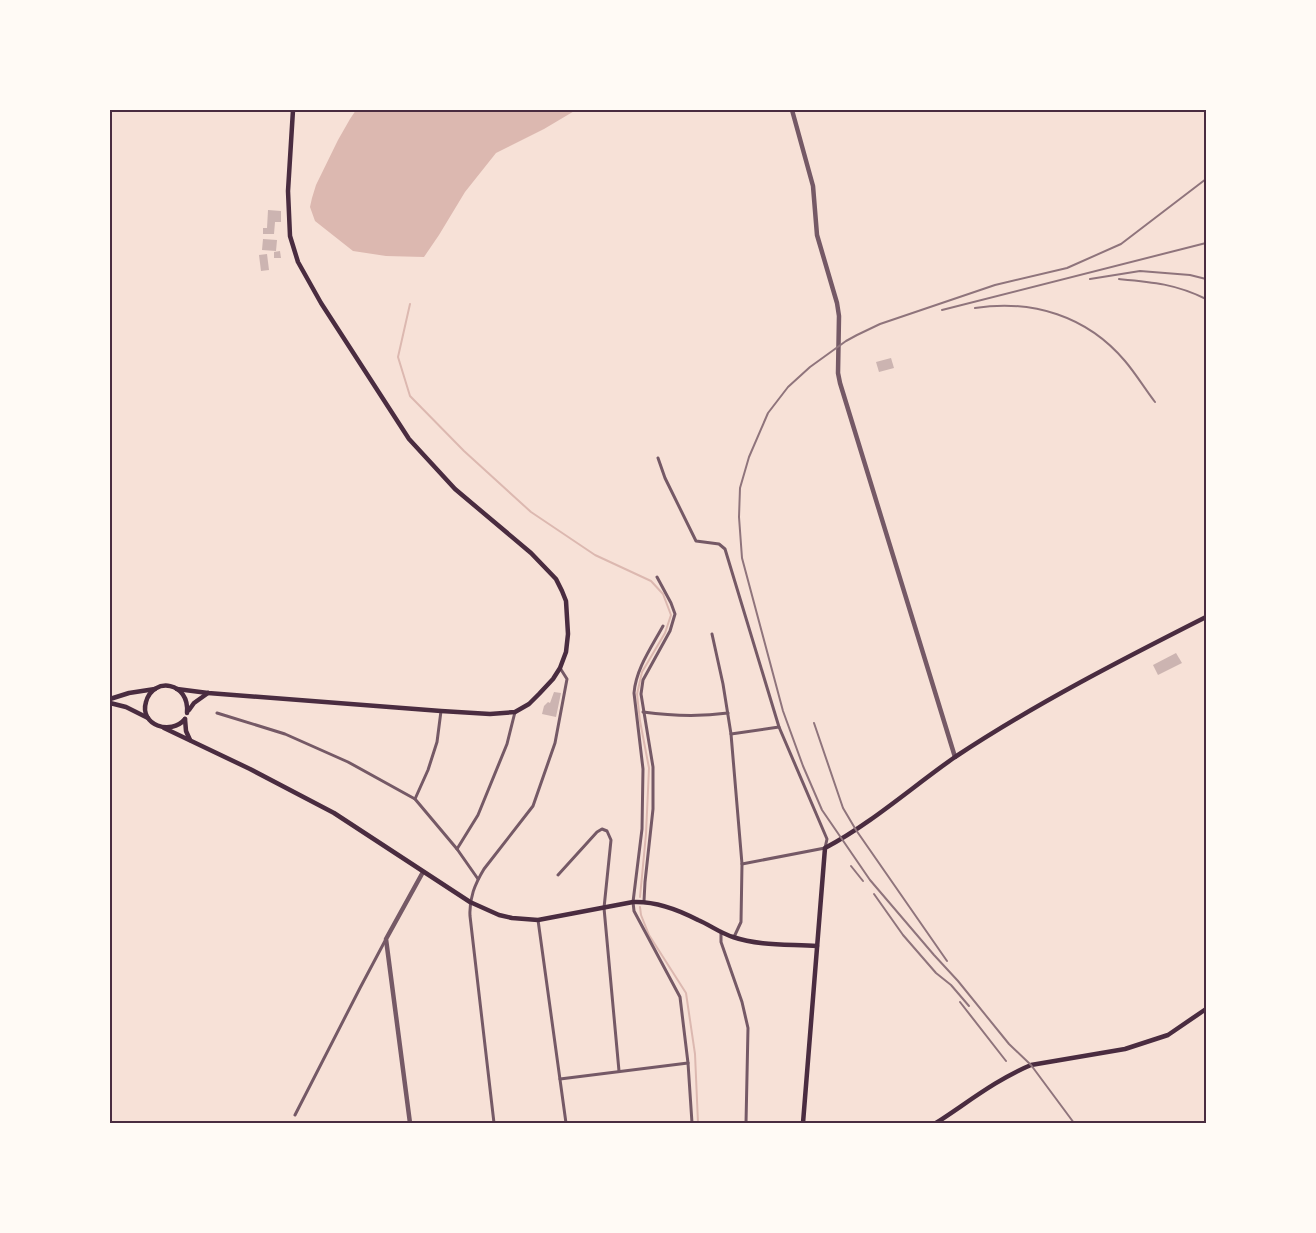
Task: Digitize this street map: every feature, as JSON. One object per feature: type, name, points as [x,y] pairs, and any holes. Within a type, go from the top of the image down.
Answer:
[{"type":"main road","points":[[110,701],[129,693],[165,686],[208,693],[441,711],[490,714],[515,712],[539,694],[553,678],[560,668],[566,652],[568,634],[566,601],[556,580],[531,553],[455,489],[409,439],[326,312],[298,262],[290,236],[288,191],[293,110]]},
{"type":"main road","points":[[802,1123],[825,848],[856,830],[955,758],[1022,716],[1124,659],[1206,617]]},
{"type":"main road","points":[[149,719],[146,712],[146,700],[152,691],[157,688]]},
{"type":"main road","points":[[177,689],[184,696],[188,705],[185,719],[186,732],[190,740]]},
{"type":"main road","points":[[187,713],[194,703],[208,693]]},
{"type":"main road","points":[[110,701],[126,707],[158,726],[258,773],[334,813],[470,902],[499,915],[538,920],[644,901],[664,905],[721,932],[749,942],[817,946]]},
{"type":"main road","points":[[164,728],[177,726],[185,719]]},
{"type":"main road","points":[[936,1123],[1018,1070],[1031,1065],[1125,1049],[1168,1035],[1206,1009]]},
{"type":"street","points":[[792,110],[812,186],[817,235],[837,303],[839,316],[838,372],[840,383],[955,758]]},
{"type":"street","points":[[658,458],[665,478],[696,541],[719,544],[725,549],[780,726],[826,839],[825,848],[742,864]]},
{"type":"street","points":[[644,901],[653,800],[653,767],[641,694],[643,680],[670,630],[675,614],[657,577]]},
{"type":"street","points":[[663,626],[638,673],[634,694],[643,770],[642,829],[632,902],[634,911],[680,997],[688,1063],[692,1123]]},
{"type":"street","points":[[712,634],[732,734],[742,864],[741,922],[734,937]]},
{"type":"street","points":[[494,1123],[470,916],[470,902],[478,879],[484,869],[533,806],[555,743],[567,679],[560,668]]},
{"type":"street","points":[[415,798],[428,770],[437,742],[441,711]]},
{"type":"street","points":[[457,849],[478,815],[507,744],[515,712]]},
{"type":"street","points":[[643,712],[668,716],[728,713]]},
{"type":"street","points":[[216,713],[285,734],[348,762],[415,798],[457,849],[478,879]]},
{"type":"street","points":[[732,734],[780,726]]},
{"type":"street","points":[[558,875],[597,832],[602,829],[608,831],[611,840],[604,908],[619,1071]]},
{"type":"street","points":[[295,1115],[360,988],[423,872]]},
{"type":"street","points":[[538,920],[566,1123]]},
{"type":"street","points":[[721,932],[721,942],[742,1002],[748,1028],[746,1123]]},
{"type":"street","points":[[386,939],[410,1123]]},
{"type":"street","points":[[560,1079],[688,1063]]},
{"type":"shaded area","points":[[356,110],[576,110],[544,129],[496,153],[465,192],[424,257],[386,256],[353,251],[315,221],[310,207],[316,185],[338,140]]},
{"type":"building","points":[[268,210],[281,211],[281,222],[275,222],[274,234],[263,234],[263,228],[267,228]]},
{"type":"building","points":[[263,239],[277,240],[276,251],[262,250]]},
{"type":"building","points":[[280,251],[281,258],[274,258],[274,252]]},
{"type":"building","points":[[267,254],[269,270],[261,271],[259,255]]},
{"type":"building","points":[[891,358],[894,368],[879,372],[876,362]]},
{"type":"building","points":[[1176,653],[1182,663],[1158,675],[1153,665]]},
{"type":"building","points":[[554,692],[561,693],[556,717],[542,714],[544,706],[548,702],[550,703]]},
{"type":"waterway","points":[[410,304],[398,357],[410,396],[464,451],[531,512],[595,555],[651,581],[663,594],[671,615],[665,633],[642,672],[637,694],[649,768],[646,834],[640,897]]},
{"type":"waterway","points":[[640,907],[649,935],[686,993],[695,1054],[698,1123]]},
{"type":"railway","points":[[1074,1123],[1031,1065],[1009,1044],[958,981],[870,880],[822,810],[803,766],[783,711],[742,558],[739,517],[740,488],[749,457],[768,413],[788,387],[810,367],[846,341],[880,324],[995,285],[1067,268],[1121,244],[1206,179]]},
{"type":"railway","points":[[942,310],[1206,243]]},
{"type":"railway","points":[[1090,279],[1140,271],[1190,275],[1206,279]]},
{"type":"railway","points":[[1119,279],[1174,287],[1206,299]]},
{"type":"railway","points":[[975,308],[1017,306],[1057,314],[1076,322],[1094,332],[1110,345],[1129,366],[1155,402]]},
{"type":"railway","points":[[814,723],[843,808],[856,830],[947,961]]},
{"type":"railway","points":[[851,866],[863,881]]},
{"type":"railway","points":[[874,894],[903,935],[936,973],[951,985],[969,1006]]},
{"type":"railway","points":[[960,1002],[1006,1061]]}]
